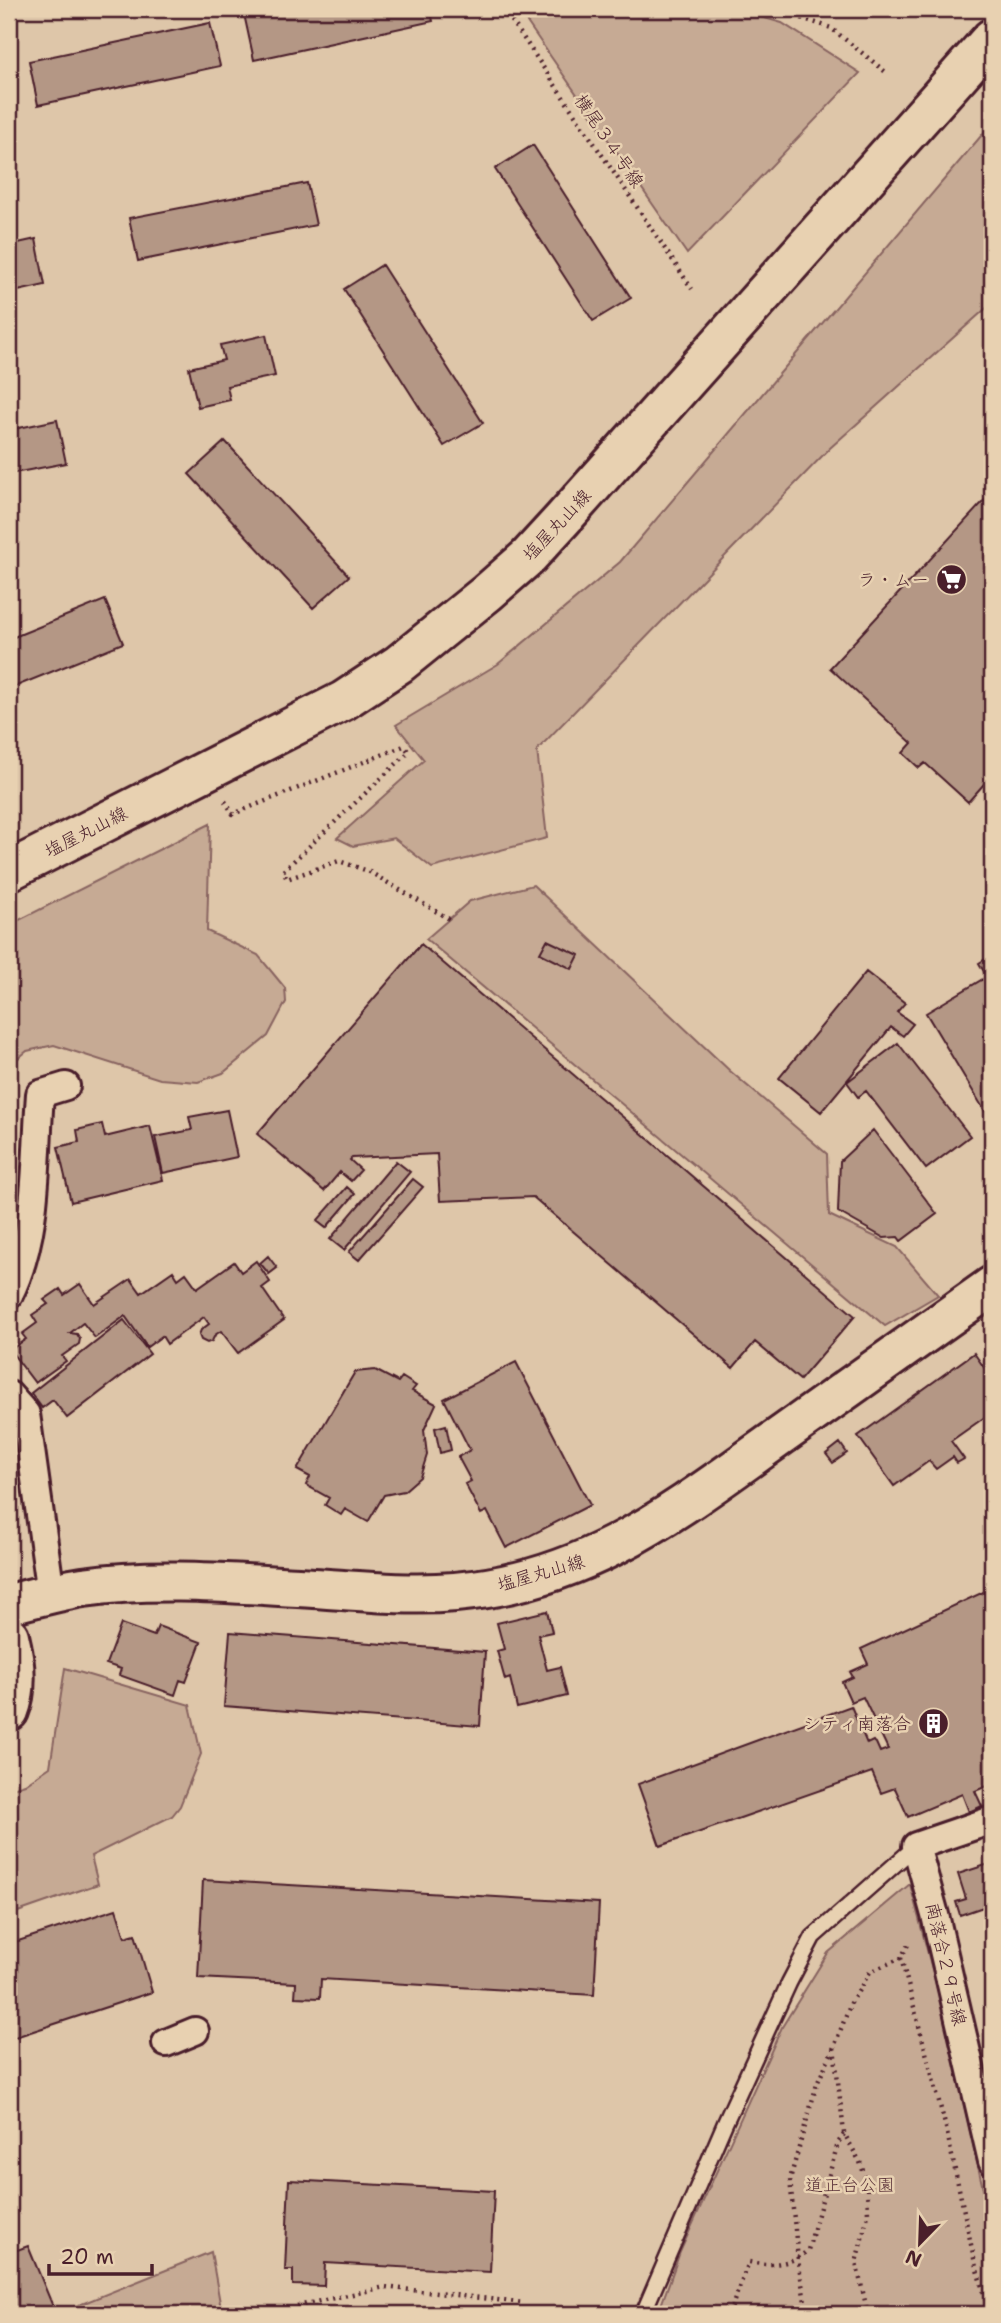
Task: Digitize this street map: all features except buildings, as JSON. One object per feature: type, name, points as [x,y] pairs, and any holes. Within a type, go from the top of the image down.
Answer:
[{"type":"street","name":"塩屋丸山線","points":[[9,871],[343,701],[399,664],[486,593],[528,557],[562,520],[992,38]]},
{"type":"street","points":[[9,1295],[16,1281],[32,1217],[40,1094],[66,1086]]},
{"type":"street","name":"塩屋丸山線","points":[[9,1604],[82,1587],[144,1582],[424,1594],[483,1589],[519,1583],[557,1572],[590,1559],[653,1526],[992,1286]]},
{"type":"street","points":[[9,1395],[26,1415],[51,1594]]},
{"type":"street","points":[[9,1636],[15,1679],[9,1711]]},
{"type":"street","points":[[916,1846],[992,1820]]},
{"type":"street","name":"南落合２９号線","points":[[916,1846],[935,1915],[992,2161]]},
{"type":"street","points":[[166,2043],[195,2031]]},
{"type":"lane","points":[[643,2314],[725,2123],[813,1937],[916,1846]]},
{"type":"path","name":"横尾３４号線","points":[[504,9],[692,289]]},
{"type":"path","points":[[775,9],[831,28],[887,73]]},
{"type":"path","points":[[225,800],[233,814],[404,746],[409,752],[283,871],[287,879],[339,861],[368,871],[449,919]]},
{"type":"path","points":[[935,1915],[908,1943],[901,1958],[946,2128],[975,2263],[990,2314]]},
{"type":"path","points":[[807,2314],[798,2260],[790,2179],[817,2084],[851,2003],[870,1972],[901,1958]]},
{"type":"path","points":[[834,2048],[844,2133],[860,2162],[867,2182],[868,2215],[856,2262],[868,2314]]},
{"type":"path","points":[[729,2314],[749,2262],[763,2264],[798,2260],[808,2250],[838,2143],[844,2133]]},
{"type":"path","points":[[297,2306],[385,2287],[524,2303]]},
{"type":"green space","points":[[518,9],[734,9],[782,23],[860,73],[687,254]]},
{"type":"green space","points":[[992,123],[992,303],[830,448],[537,750],[547,838],[432,868],[394,838],[353,846],[337,838],[424,760],[396,725],[498,664],[620,562]]},
{"type":"green space","points":[[210,824],[207,931],[258,955],[285,988],[286,1002],[268,1036],[223,1073],[198,1082],[160,1079],[54,1045],[27,1051],[16,1060],[9,1076],[9,925]]},
{"type":"green space","points":[[533,885],[730,1071],[827,1154],[829,1215],[897,1247],[938,1295],[885,1326],[426,939],[470,901]]},
{"type":"green space","points":[[65,1668],[190,1705],[201,1754],[180,1806],[172,1816],[91,1856],[98,1884],[9,1915],[9,1789],[25,1784],[50,1767]]},
{"type":"green space","name":"道正台公園","points":[[910,1884],[942,2008],[992,2228],[992,2314],[658,2314],[680,2252],[782,2027],[828,1953]]},
{"type":"green space","points":[[211,2252],[222,2314],[78,2314],[74,2307]]},
{"type":"place","name":"ラ・ムー","points":[[952,580]]},
{"type":"place","name":"シティ南落合","points":[[934,1724]]}]
